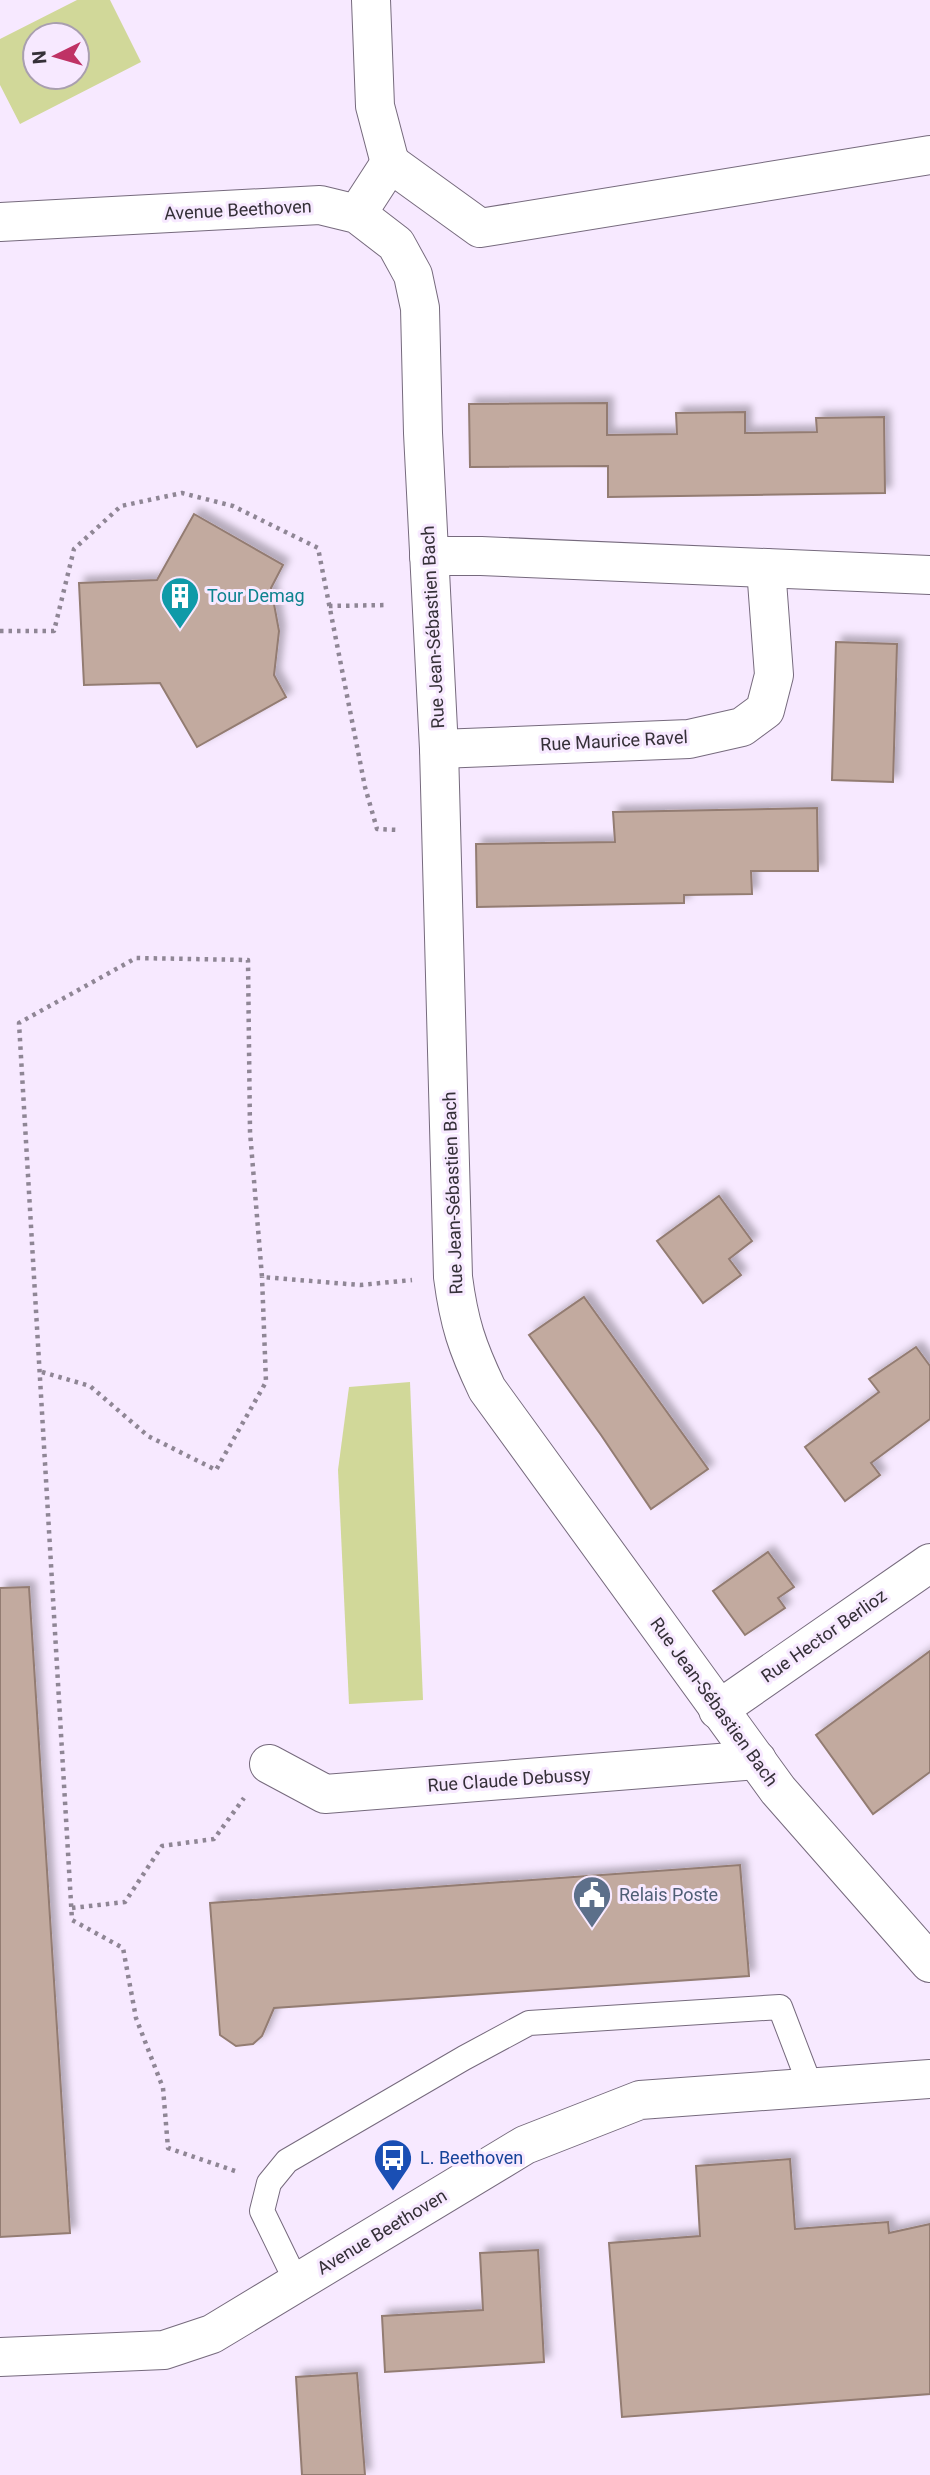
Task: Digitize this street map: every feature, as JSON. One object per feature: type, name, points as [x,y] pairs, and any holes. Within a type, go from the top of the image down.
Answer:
[{"type":"street","points":[[371,0],[375,106],[390,163],[480,228],[930,155]]},
{"type":"street","points":[[357,214],[390,163]]},
{"type":"street","name":"Avenue Beethoven","points":[[0,222],[320,205],[357,214],[396,244],[413,275],[420,309]]},
{"type":"street","name":"Rue Jean-Sébastien Bach","points":[[420,309],[422,433],[442,832],[453,1277],[458,1319],[471,1356],[487,1389],[718,1710],[778,1790],[930,1963]]},
{"type":"street","points":[[429,555],[930,575]]},
{"type":"street","name":"Rue Maurice Ravel","points":[[439,749],[689,739],[742,727],[765,709],[774,675],[766,568]]},
{"type":"street","name":"Rue Hector Berlioz","points":[[718,1710],[930,1563]]},
{"type":"street","name":"Rue Claude Debussy","points":[[269,1763],[325,1794],[757,1760]]},
{"type":"street","name":"Avenue Beethoven","points":[[0,2357],[164,2350],[212,2334],[525,2145],[640,2100],[930,2079]]},
{"type":"lane","points":[[296,2283],[262,2211],[269,2183],[287,2161],[528,2023],[780,2007],[811,2088]]},
{"type":"path","points":[[0,631],[54,631],[74,549],[121,506],[182,494],[233,506],[318,548],[365,787],[377,829],[442,832]]},
{"type":"path","points":[[329,606],[431,604]]},
{"type":"path","points":[[41,1371],[90,1386],[148,1436],[216,1470],[266,1382],[262,1277],[250,1132],[248,960],[136,958],[19,1023],[72,1920],[123,1948],[136,2018],[163,2088],[168,2148],[269,2183]]},
{"type":"path","points":[[262,1277],[360,1285],[453,1277]]},
{"type":"path","points":[[72,1908],[125,1902],[162,1846],[214,1839],[269,1763]]},
{"type":"green space","points":[[77,0],[110,0],[141,62],[91,88],[91,21],[36,21]]},
{"type":"green space","points":[[21,28],[21,91],[84,91],[20,124],[0,85],[0,39]]},
{"type":"green space","points":[[410,1382],[423,1700],[349,1704],[338,1470],[349,1387]]},
{"type":"building","points":[[607,403],[607,435],[677,434],[676,413],[745,412],[745,433],[817,432],[816,418],[884,417],[885,493],[608,497],[608,466],[470,467],[469,404]]},
{"type":"building","name":"Tour Demag","points":[[194,514],[283,565],[271,588],[279,631],[274,675],[286,697],[197,747],[160,683],[84,685],[79,583],[157,580]]},
{"type":"building","points":[[836,642],[897,644],[893,782],[832,780]]},
{"type":"building","points":[[817,808],[818,871],[751,871],[752,894],[684,895],[684,903],[477,907],[476,844],[615,842],[613,812]]},
{"type":"building","points":[[719,1196],[752,1241],[729,1259],[741,1275],[703,1303],[657,1241]]},
{"type":"building","points":[[584,1297],[708,1469],[651,1509],[529,1335]]},
{"type":"building","points":[[916,1347],[930,1366],[930,1419],[871,1463],[880,1475],[845,1501],[805,1447],[879,1392],[869,1379]]},
{"type":"building","points":[[768,1552],[794,1587],[778,1598],[785,1608],[745,1635],[713,1591]]},
{"type":"building","points":[[29,1587],[70,2233],[0,2237],[0,1588]]},
{"type":"building","points":[[930,1651],[930,1772],[873,1814],[816,1735]]},
{"type":"building","points":[[740,1865],[749,1976],[274,2008],[262,2036],[253,2044],[236,2046],[220,2035],[210,1903]]},
{"type":"building","points":[[790,2159],[795,2229],[888,2222],[889,2233],[930,2224],[930,2394],[622,2417],[609,2243],[700,2236],[696,2166]]},
{"type":"building","points":[[538,2250],[544,2362],[385,2372],[382,2316],[483,2310],[480,2253]]},
{"type":"building","points":[[357,2373],[365,2475],[302,2475],[296,2377]]},
{"type":"place","name":"Tour Demag","points":[[180,630]]},
{"type":"place","name":"Relais Poste","points":[[592,1929]]},
{"type":"place","name":"L. Beethoven","points":[[393,2192]]}]
